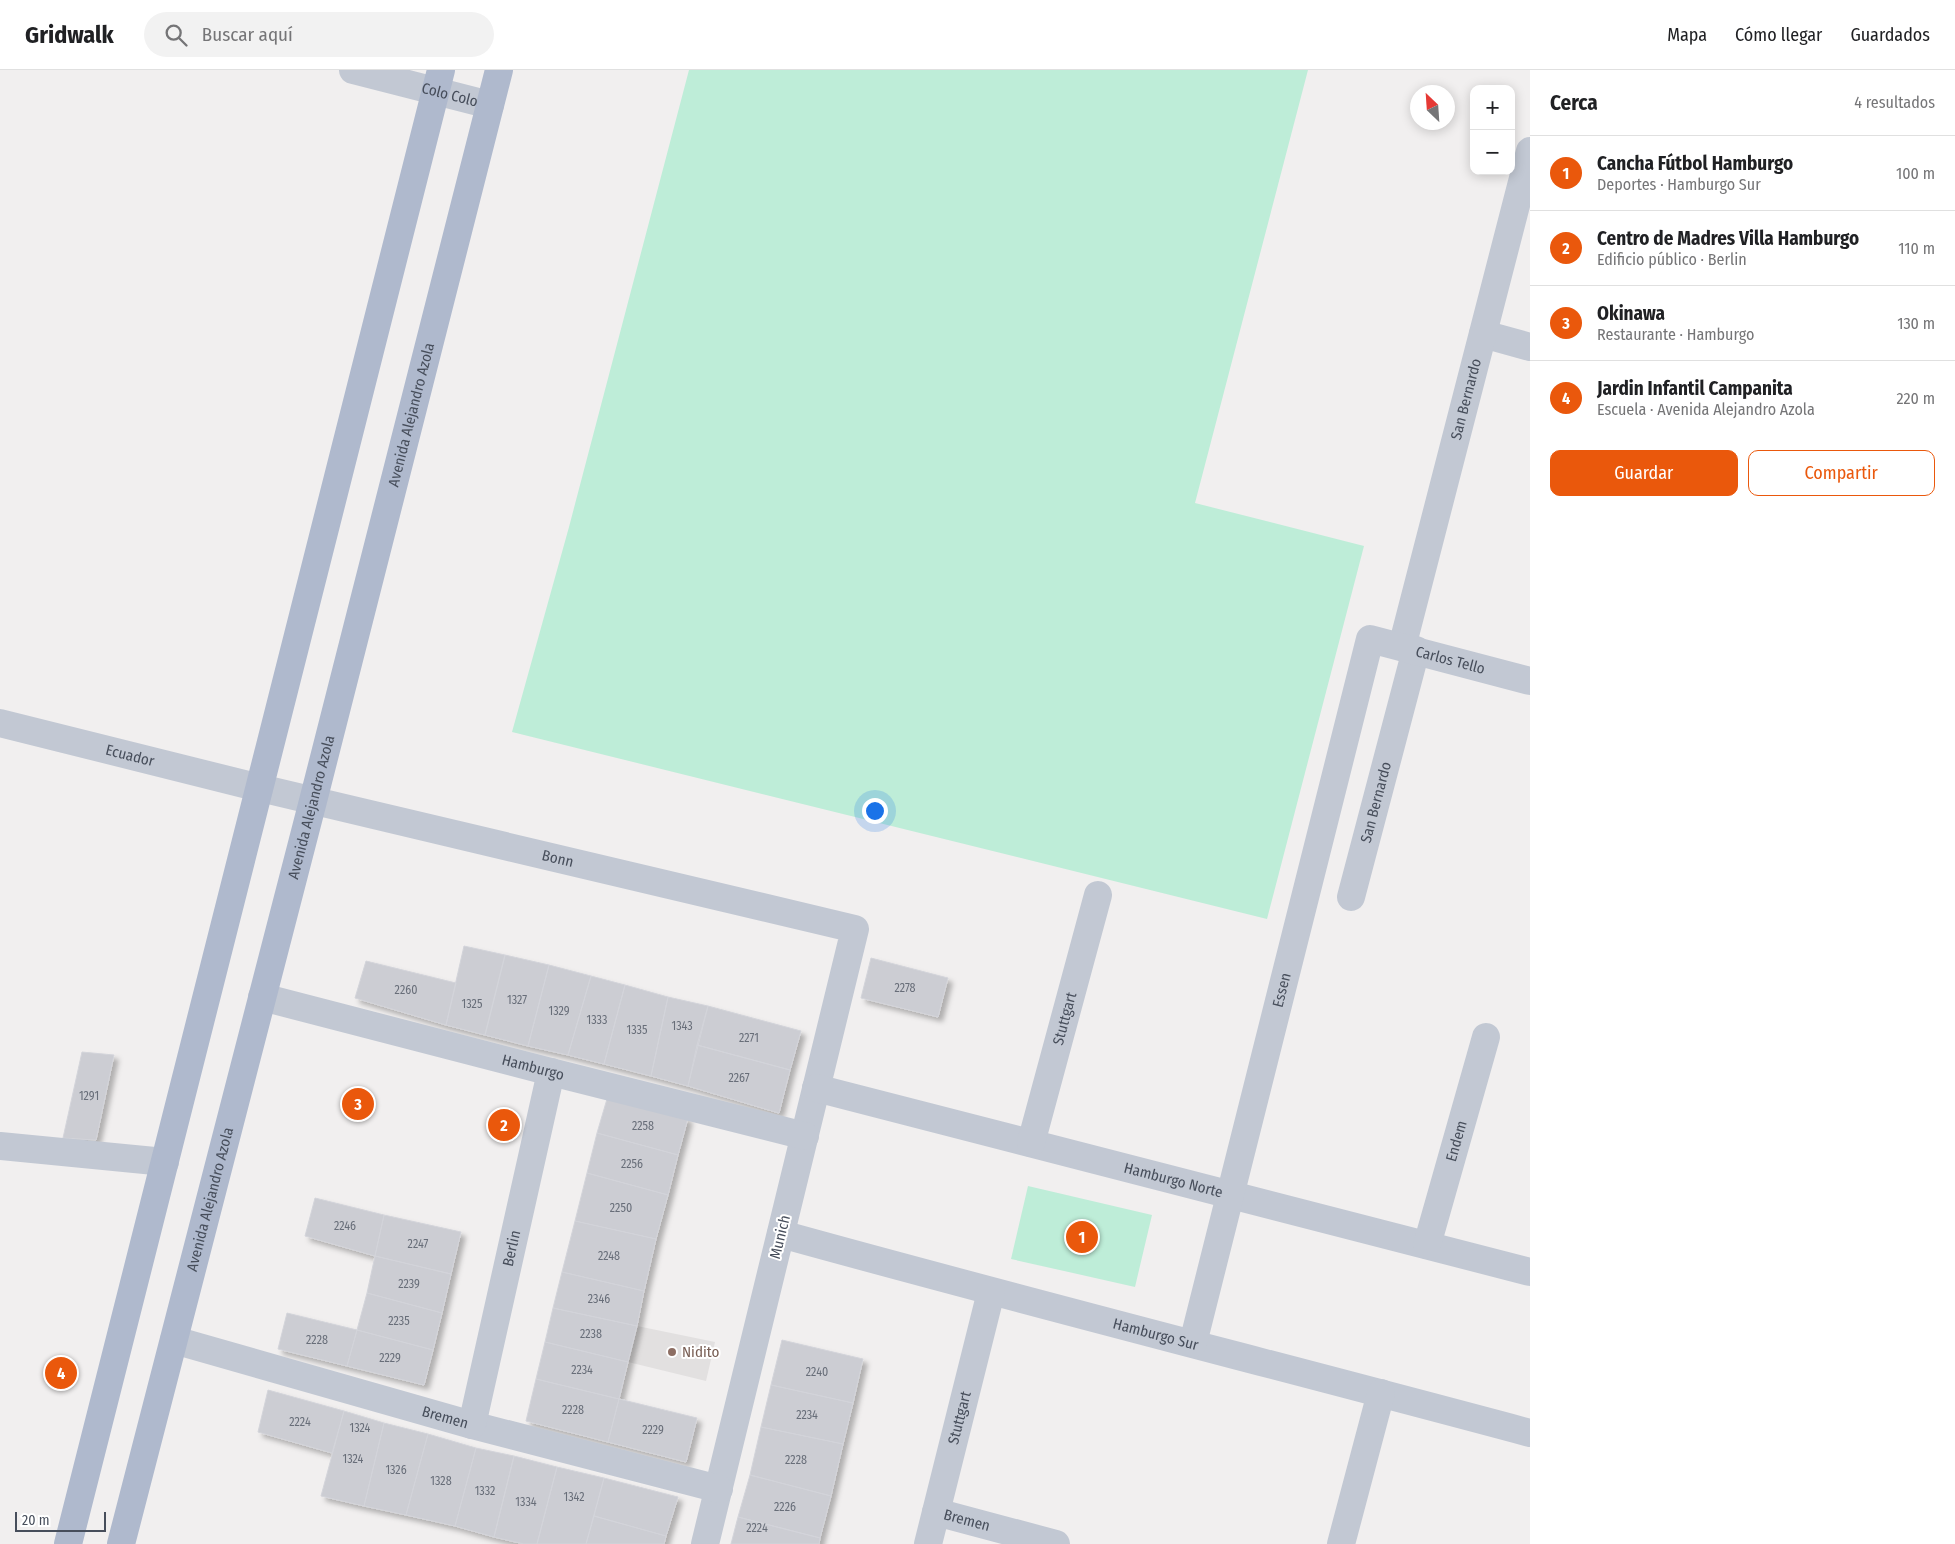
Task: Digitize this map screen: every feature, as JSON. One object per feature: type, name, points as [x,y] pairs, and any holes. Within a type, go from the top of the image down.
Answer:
[{"type":"main road","name":"Avenida Alejandro Azola","points":[[121,1544],[499,70]]},
{"type":"main road","points":[[68,1544],[438,81]]},
{"type":"street","name":"Colo Colo","points":[[353,70],[438,81],[490,105]]},
{"type":"street","name":"San Bernardo","points":[[1351,897],[1483,334],[1530,151]]},
{"type":"street","points":[[1483,334],[1530,347]]},
{"type":"street","name":"Carlos Tello","points":[[1370,638],[1530,680]]},
{"type":"street","name":"Essen","points":[[1194,1343],[1370,638]]},
{"type":"street","name":"Ecuador","points":[[0,723],[260,788]]},
{"type":"street","name":"Bonn","points":[[260,788],[855,929]]},
{"type":"street","name":"Stuttgart","points":[[1031,1143],[1098,895]]},
{"type":"street","name":"Munich","points":[[705,1544],[855,929]]},
{"type":"street","name":"Hamburgo","points":[[262,997],[805,1136]]},
{"type":"street","name":"Endem","points":[[1427,1245],[1486,1037]]},
{"type":"street","name":"Berlin","points":[[472,1424],[551,1072]]},
{"type":"street","name":"Hamburgo Norte","points":[[816,1088],[1530,1272]]},
{"type":"street","points":[[0,1146],[165,1162]]},
{"type":"street","name":"Hamburgo Sur","points":[[781,1234],[991,1292],[1194,1343],[1530,1433]]},
{"type":"street","name":"Stuttgart","points":[[928,1544],[991,1292]]},
{"type":"street","name":"Bremen","points":[[174,1340],[472,1424],[719,1489]]},
{"type":"street","points":[[1340,1544],[1381,1393]]},
{"type":"street","name":"Bremen","points":[[936,1512],[1056,1544]]},
{"type":"shaded area","name":"Nidito","points":[[637,1326],[715,1342],[706,1381],[628,1362]]},
{"type":"green space","points":[[689,70],[1308,70],[1195,503],[1364,546],[1267,919],[512,732],[569,527]]},
{"type":"green space","points":[[1028,1186],[1152,1215],[1135,1287],[1011,1259]]},
{"type":"building","points":[[464,946],[505,955],[485,1035],[446,1025]]},
{"type":"building","points":[[505,955],[549,965],[528,1046],[485,1035]]},
{"type":"building","points":[[871,958],[948,978],[938,1017],[861,998]]},
{"type":"building","points":[[366,961],[456,983],[446,1025],[355,998]]},
{"type":"building","points":[[549,965],[591,976],[568,1055],[528,1046]]},
{"type":"building","points":[[591,976],[625,985],[604,1064],[568,1055]]},
{"type":"building","points":[[625,985],[668,997],[651,1076],[604,1064]]},
{"type":"building","points":[[668,997],[708,1006],[688,1086],[651,1076]]},
{"type":"building","points":[[708,1006],[801,1031],[790,1070],[697,1045]]},
{"type":"building","points":[[697,1045],[790,1070],[779,1113],[688,1086]]},
{"type":"building","points":[[82,1052],[114,1055],[96,1140],[63,1138]]},
{"type":"building","points":[[607,1099],[688,1118],[678,1155],[597,1133]]},
{"type":"building","points":[[597,1133],[678,1155],[668,1195],[587,1173]]},
{"type":"building","points":[[587,1173],[668,1195],[656,1239],[575,1221]]},
{"type":"building","points":[[315,1198],[384,1215],[375,1256],[305,1236]]},
{"type":"building","points":[[384,1215],[461,1232],[451,1274],[375,1256]]},
{"type":"building","points":[[575,1221],[656,1239],[644,1291],[562,1272]]},
{"type":"building","points":[[375,1256],[451,1274],[442,1313],[367,1293]]},
{"type":"building","points":[[562,1272],[644,1291],[637,1326],[553,1308]]},
{"type":"building","points":[[367,1293],[442,1313],[433,1350],[357,1330]]},
{"type":"building","points":[[553,1308],[637,1326],[628,1362],[545,1342]]},
{"type":"building","points":[[287,1313],[357,1330],[347,1366],[278,1349]]},
{"type":"building","points":[[357,1330],[433,1350],[424,1385],[347,1366]]},
{"type":"building","points":[[782,1340],[863,1359],[853,1403],[771,1385]]},
{"type":"building","points":[[545,1342],[628,1362],[619,1399],[536,1379]]},
{"type":"building","points":[[536,1379],[619,1399],[608,1442],[526,1421]]},
{"type":"building","points":[[771,1385],[853,1403],[843,1444],[761,1427]]},
{"type":"building","points":[[268,1390],[344,1411],[332,1453],[258,1432]]},
{"type":"building","points":[[619,1399],[697,1418],[686,1462],[608,1442]]},
{"type":"building","points":[[344,1411],[384,1423],[364,1506],[321,1496]]},
{"type":"building","points":[[384,1423],[428,1434],[406,1515],[364,1506]]},
{"type":"building","points":[[761,1427],[843,1444],[831,1496],[750,1475]]},
{"type":"building","points":[[428,1434],[476,1448],[455,1526],[406,1515]]},
{"type":"building","points":[[476,1448],[514,1456],[494,1537],[455,1526]]},
{"type":"building","points":[[514,1456],[557,1467],[537,1544],[524,1544],[494,1537]]},
{"type":"building","points":[[557,1467],[604,1478],[586,1544],[537,1544]]},
{"type":"building","points":[[750,1475],[831,1496],[820,1538],[738,1517]]},
{"type":"building","points":[[604,1478],[678,1497],[666,1536],[594,1516]]},
{"type":"building","points":[[594,1516],[666,1536],[664,1544],[586,1544]]},
{"type":"building","points":[[738,1517],[820,1538],[819,1544],[731,1544]]},
{"type":"place","name":"Okinawa","points":[[358,1104]]},
{"type":"place","name":"Centro de Madres Villa Hamburgo","points":[[504,1125]]},
{"type":"place","name":"Cancha Fútbol Hamburgo","points":[[1082,1237]]},
{"type":"place","name":"Nidito","points":[[672,1352]]},
{"type":"place","name":"Jardin Infantil Campanita","points":[[61,1373]]}]
